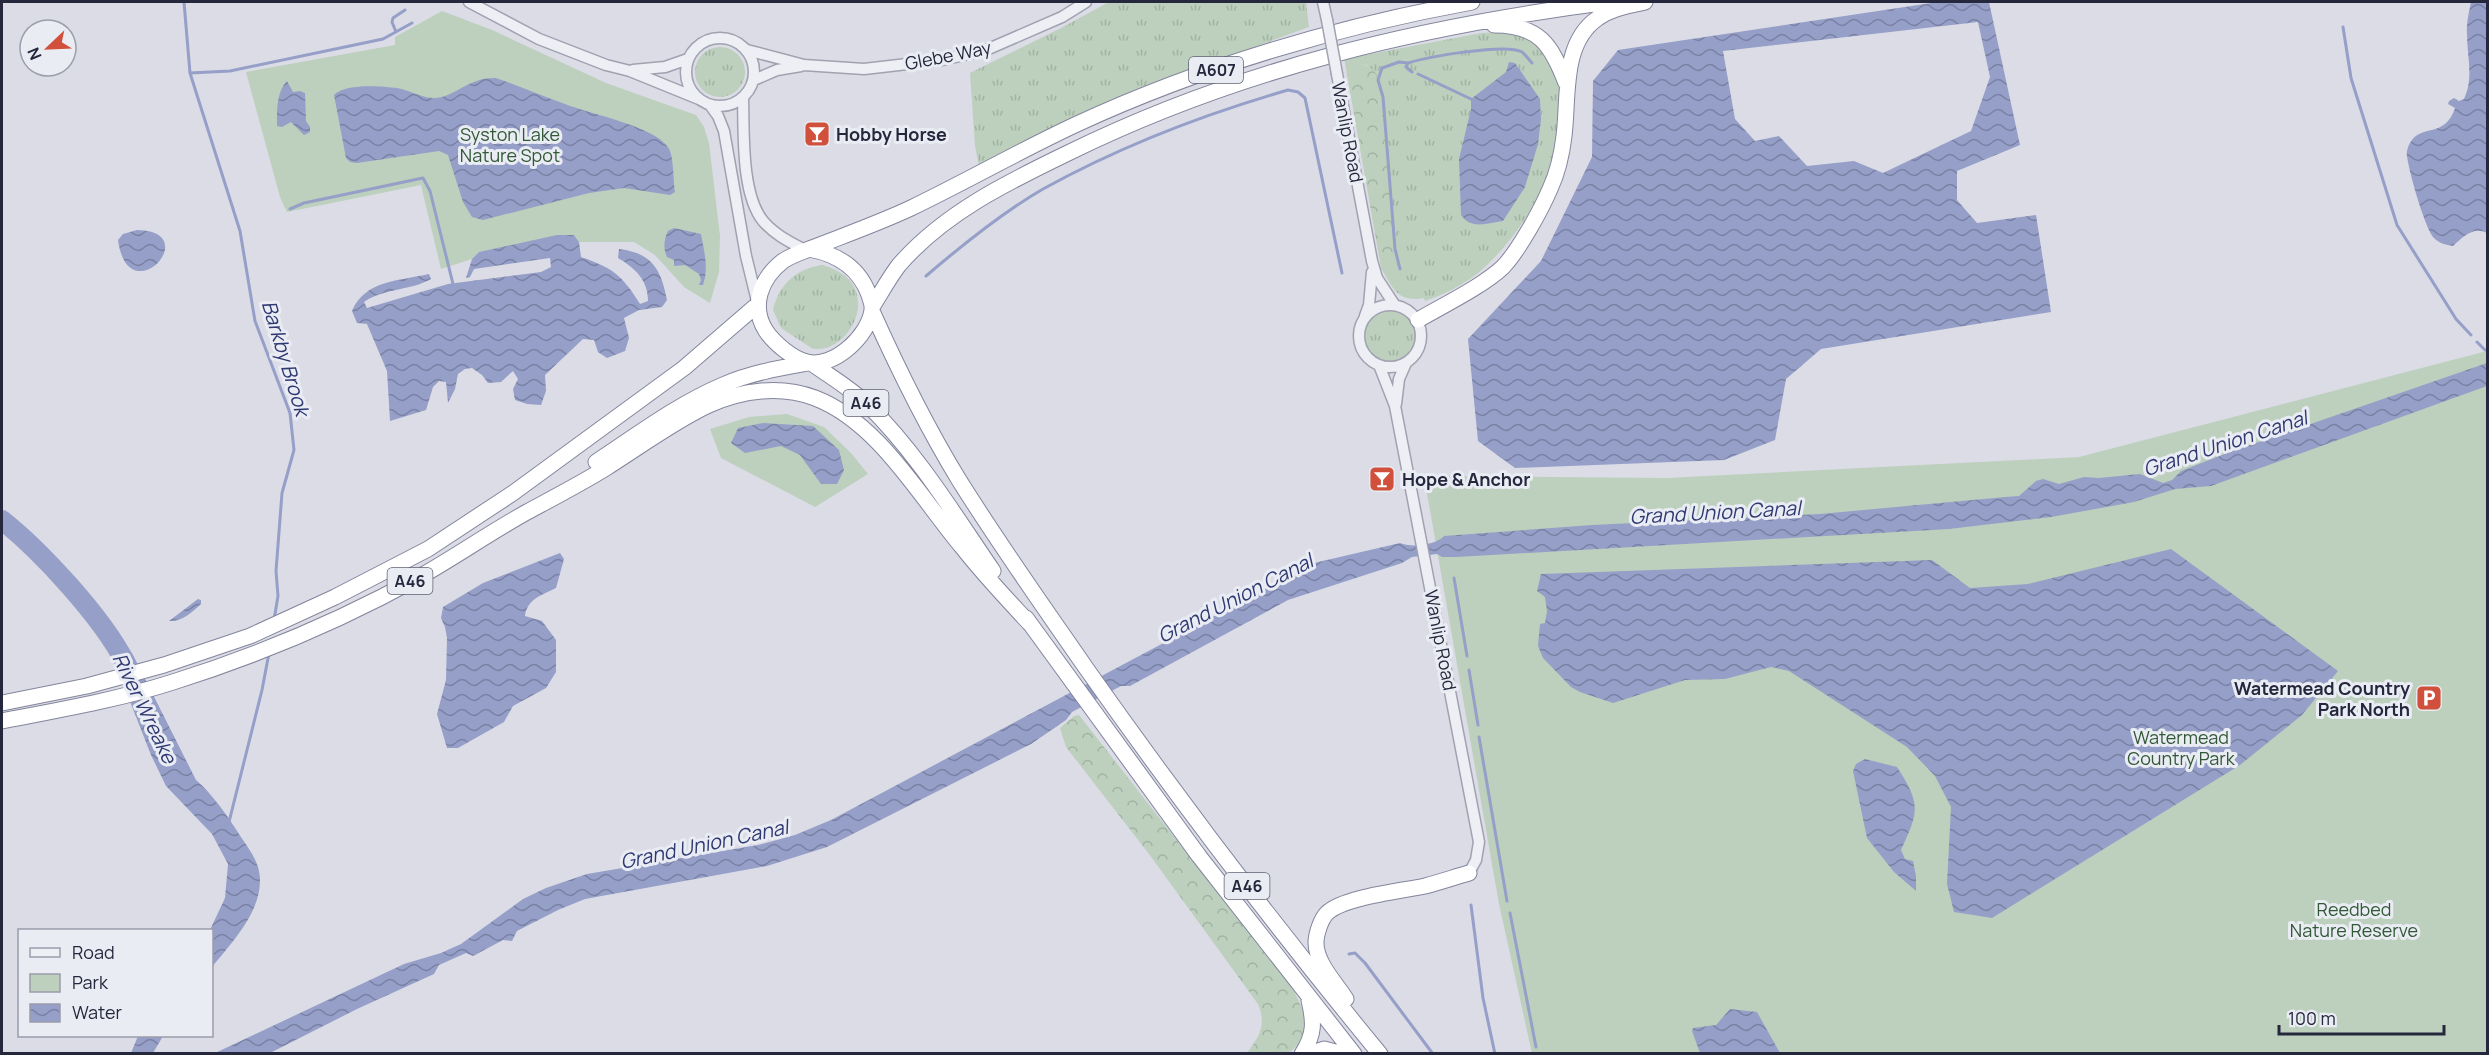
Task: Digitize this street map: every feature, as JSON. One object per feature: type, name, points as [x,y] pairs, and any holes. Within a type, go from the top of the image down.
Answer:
[{"type":"highway","name":"A607","points":[[807,249],[902,212],[1076,125],[1132,100],[1306,40],[1436,8],[1472,2]]},
{"type":"highway","name":"A607","points":[[872,309],[899,266],[925,239],[954,216],[1024,175],[1140,119],[1300,63],[1410,34],[1458,24],[1609,2]]},
{"type":"highway","points":[[1418,320],[1467,292],[1503,266],[1529,228],[1551,188],[1564,139],[1566,83],[1578,43],[1591,25],[1614,9],[1645,2]]},
{"type":"highway","points":[[1458,24],[1511,25],[1525,28],[1547,44],[1555,56],[1566,83]]},
{"type":"highway","points":[[807,249],[835,256],[854,269],[866,288],[872,309],[864,329],[850,348],[831,359],[810,363],[785,350],[772,339],[761,322],[757,303],[772,273],[783,262],[807,249]]},
{"type":"highway","name":"A46","points":[[2,703],[87,686],[164,665],[250,636],[286,621],[428,549],[684,368],[757,303]]},
{"type":"highway","name":"A46","points":[[872,309],[908,387],[959,479],[1040,603],[1119,715],[1301,958],[1381,1053]]},
{"type":"highway","name":"A46","points":[[2,721],[93,703],[172,683],[288,640],[350,612],[422,575],[527,512],[588,468],[698,397],[748,376],[810,363],[858,397],[892,430],[941,495],[1067,676],[1199,856],[1354,1053]]},
{"type":"highway","points":[[527,512],[566,493],[708,406],[740,394],[783,390],[814,398],[844,412],[869,433],[963,550],[1030,624]]},
{"type":"highway","points":[[1381,1053],[1320,959],[1316,943],[1320,926],[1327,912],[1341,905],[1366,897],[1425,886],[1469,873]]},
{"type":"highway","points":[[1302,1053],[1310,1041],[1314,1028],[1309,998]]},
{"type":"highway","points":[[1309,1053],[1324,1049],[1343,1053]]},
{"type":"street","points":[[469,2],[539,39],[606,65],[630,71],[710,105],[722,107],[733,105],[743,99],[754,80],[752,59],[747,50],[730,39],[719,38],[699,45],[688,59],[686,77],[688,85],[699,99]]},
{"type":"street","name":"Glebe Way","points":[[747,50],[804,65],[864,69],[942,60],[986,50],[1062,17],[1083,2]]},
{"type":"street","name":"Wanlip Road","points":[[1323,2],[1372,261],[1377,278],[1394,304]]},
{"type":"street","points":[[630,71],[665,67],[688,59]]},
{"type":"street","name":"Glebe Way","points":[[754,80],[777,70],[804,65]]},
{"type":"street","points":[[743,99],[745,158],[750,192],[762,219],[776,234],[807,249]]},
{"type":"street","points":[[710,105],[718,116],[724,131],[746,256],[757,303]]},
{"type":"street","name":"Wanlip Road","points":[[1363,321],[1369,305],[1372,261]]},
{"type":"street","points":[[1394,304],[1410,311],[1418,320],[1422,341],[1418,351],[1406,363],[1391,367],[1379,365],[1366,356],[1361,346],[1360,329],[1372,310],[1394,304]]},
{"type":"street","name":"Wanlip Road","points":[[1395,406],[1399,380],[1406,363]]},
{"type":"street","name":"Wanlip Road","points":[[1379,365],[1395,406],[1421,531],[1479,842],[1476,860],[1469,873]]},
{"type":"green space","points":[[1109,2],[1306,2],[1309,27],[1119,97],[1074,116],[979,166],[975,146],[970,73]]},
{"type":"green space","name":"Syston Lake Nature Spot","points":[[442,11],[492,30],[606,83],[696,115],[704,127],[709,143],[720,236],[719,272],[710,303],[684,287],[655,255],[634,242],[579,242],[574,235],[479,252],[472,259],[441,269],[421,185],[287,212],[280,197],[246,72],[395,45],[395,37]]},
{"type":"green space","points":[[1481,33],[1515,33],[1526,37],[1541,48],[1558,80],[1561,99],[1559,139],[1549,174],[1538,197],[1525,219],[1487,266],[1462,284],[1435,297],[1425,301],[1424,298],[1408,298],[1397,292],[1381,268],[1400,268],[1395,249],[1383,97],[1367,65],[1345,63],[1344,59]]},
{"type":"green space","points":[[720,47],[738,54],[745,72],[738,90],[720,97],[702,90],[695,72],[702,54]]},
{"type":"green space","points":[[1345,63],[1369,67],[1376,74],[1381,88],[1395,249],[1400,269],[1381,268]]},
{"type":"green space","points":[[823,265],[842,274],[851,282],[856,291],[858,309],[852,327],[839,341],[827,348],[813,349],[781,328],[773,310],[780,292],[790,279],[805,270]]},
{"type":"green space","points":[[1384,305],[1396,305],[1412,314],[1419,324],[1421,336],[1419,348],[1412,358],[1396,367],[1384,367],[1373,362],[1364,353],[1359,342],[1359,330],[1364,319],[1373,310]]},
{"type":"green space","name":"Watermead Country Park","points":[[2487,351],[2487,1053],[1532,1053],[1499,904],[1424,476],[1667,478],[2079,457]]},
{"type":"green space","points":[[787,414],[824,427],[851,453],[868,474],[815,507],[721,458],[710,429],[749,417]]},
{"type":"green space","points":[[1079,715],[1293,989],[1305,1016],[1306,1030],[1303,1038],[1289,1053],[1247,1053],[1255,1042],[1262,1025],[1258,1004],[1149,854],[1066,747],[1060,728],[1074,716]]},
{"type":"water","points":[[1938,2],[1989,2],[2020,145],[1957,171],[1957,200],[1977,223],[2036,215],[2051,312],[1821,349],[1786,379],[1775,440],[1724,460],[1515,468],[1478,441],[1468,339],[1541,261],[1592,157],[1593,81],[1618,50]],"holes":[[[1978,22],[1990,77],[1971,131],[1883,173],[1854,161],[1807,166],[1779,136],[1755,141],[1735,119],[1723,51]]]},
{"type":"water","points":[[2471,2],[2487,2],[2487,233],[2473,232],[2464,236],[2453,246],[2437,241],[2429,231],[2417,198],[2407,153],[2409,144],[2420,133],[2439,127],[2451,118],[2455,108],[2448,104],[2449,101],[2454,98],[2459,101],[2464,99],[2469,83],[2467,30]]},
{"type":"water","points":[[1509,62],[1515,63],[1540,99],[1541,119],[1538,144],[1525,187],[1503,221],[1486,224],[1470,223],[1461,215],[1459,159],[1471,109],[1471,99],[1506,72]]},
{"type":"water","points":[[496,78],[576,108],[620,121],[660,140],[670,151],[675,192],[670,195],[624,188],[589,193],[483,220],[472,217],[463,202],[448,155],[439,151],[357,163],[350,162],[346,158],[334,95],[339,91],[364,86],[397,88],[434,98],[448,95],[477,81]]},
{"type":"water","points":[[287,81],[293,92],[305,93],[306,121],[310,132],[304,135],[291,122],[282,127],[277,126],[279,96]]},
{"type":"water","points":[[674,228],[701,234],[706,266],[703,285],[699,285],[701,280],[699,274],[685,265],[674,266],[674,260],[667,257],[666,237],[668,231]]},
{"type":"water","points":[[137,230],[156,234],[165,243],[164,253],[157,264],[147,270],[135,270],[125,261],[118,240],[123,234]]},
{"type":"water","points":[[557,235],[574,235],[579,242],[581,257],[616,274],[628,286],[640,304],[648,301],[646,287],[635,270],[618,258],[619,249],[640,254],[658,271],[667,300],[662,307],[639,310],[624,318],[629,338],[625,351],[607,358],[598,352],[594,340],[583,339],[545,375],[546,391],[541,405],[515,400],[513,389],[518,379],[513,371],[501,382],[488,383],[472,368],[465,369],[458,374],[455,389],[448,403],[446,382],[439,381],[433,387],[426,410],[390,421],[387,371],[367,324],[357,323],[352,311],[365,293],[395,281],[429,274],[431,279],[372,297],[364,302],[367,308],[448,284],[541,272],[551,267],[550,258],[474,269],[470,277],[466,278],[472,259],[479,252]]},
{"type":"water","points":[[2487,363],[2487,386],[2211,486],[2175,489],[2134,502],[2051,517],[1949,529],[1456,557],[1442,557],[1437,554],[1412,557],[1402,563],[1288,600],[1130,686],[1121,686],[1072,712],[1066,720],[1031,744],[827,847],[767,866],[585,899],[517,931],[512,941],[503,940],[473,956],[466,953],[439,965],[434,974],[357,1009],[270,1053],[213,1054],[404,964],[441,953],[461,944],[523,899],[546,888],[587,874],[758,845],[795,835],[831,820],[1314,563],[1400,543],[1423,545],[1444,536],[1592,525],[1820,514],[2019,496],[2036,481],[2043,479],[2059,484],[2084,477],[2099,478],[2140,474],[2163,483],[2172,480],[2181,471],[2227,453]]},
{"type":"water","points":[[763,423],[813,426],[839,450],[844,470],[837,484],[821,484],[800,455],[781,446],[745,453],[731,443],[738,428]]},
{"type":"water","points":[[2171,549],[2338,671],[2302,715],[2240,765],[1992,918],[1954,912],[1947,884],[1951,807],[1935,776],[1907,747],[1789,671],[1771,667],[1725,679],[1685,680],[1613,703],[1571,687],[1543,658],[1538,646],[1540,624],[1545,623],[1547,611],[1545,597],[1537,591],[1541,574],[1932,560],[1970,588],[2028,584]]},
{"type":"water","points":[[560,553],[564,559],[556,588],[532,602],[525,616],[542,621],[556,640],[556,672],[546,688],[513,706],[504,722],[458,748],[447,748],[437,714],[446,680],[447,638],[441,618],[443,607],[483,583]]},
{"type":"water","points":[[198,599],[201,600],[201,604],[190,613],[178,620],[169,621]]},
{"type":"water","points":[[118,634],[133,655],[196,780],[225,813],[251,851],[258,866],[260,884],[253,910],[238,935],[213,966],[213,929],[210,929],[225,898],[228,864],[212,834],[166,786],[151,755],[113,658],[104,644]]},
{"type":"water","points":[[1865,759],[1897,767],[1914,799],[1914,816],[1901,850],[1905,859],[1913,861],[1916,891],[1894,872],[1867,838],[1853,771],[1856,764]]},
{"type":"water","points":[[1730,1009],[1757,1012],[1780,1053],[1700,1053],[1693,1028],[1716,1025]]},
{"type":"water","points":[[138,1037],[162,1037],[153,1053],[131,1053]]},
{"type":"waterway","name":"Barkby Brook","points":[[184,2],[190,73],[240,231],[255,321],[290,413],[294,450],[282,493],[276,571],[278,596],[274,620]]},
{"type":"waterway","points":[[396,32],[392,22],[393,18],[405,10]]},
{"type":"waterway","points":[[190,73],[230,71],[383,39],[412,23]]},
{"type":"waterway","points":[[2343,27],[2351,78],[2397,225],[2456,319],[2471,335]]},
{"type":"waterway","points":[[1400,269],[1395,249],[1383,97],[1378,80],[1382,68],[1399,62],[1408,63],[1431,57],[1500,49],[1522,52],[1532,63]]},
{"type":"waterway","points":[[1408,63],[1406,67],[1412,72]]},
{"type":"waterway","points":[[1418,74],[1471,99]]},
{"type":"waterway","points":[[926,276],[1013,208],[1072,174],[1163,133],[1288,90],[1298,92],[1305,98],[1342,273]]},
{"type":"waterway","points":[[290,209],[304,203],[423,178],[430,191],[453,284]]},
{"type":"waterway","points":[[2477,342],[2485,350]]},
{"type":"waterway","name":"River Wreake","points":[[2,520],[18,533],[70,586],[102,625],[125,662]]},
{"type":"waterway","points":[[1454,578],[1467,656]]},
{"type":"waterway","name":"Barkby Brook","points":[[229,822],[269,653]]},
{"type":"waterway","points":[[1469,670],[1478,725]]},
{"type":"waterway","points":[[1479,737],[1507,901]]},
{"type":"waterway","points":[[1471,905],[1483,998],[1495,1054]]},
{"type":"waterway","points":[[1510,913],[1536,1047]]},
{"type":"waterway","points":[[1349,954],[1355,953],[1365,963],[1433,1054]]},
{"type":"place","name":"Hobby Horse","points":[[817,134]]},
{"type":"place","name":"Hope & Anchor","points":[[1382,479]]},
{"type":"place","name":"Watermead Country Park North","points":[[2429,698]]},
{"type":"water label","name":"Grand Union Canal","points":[[2225,443]]},
{"type":"water label","name":"Grand Union Canal","points":[[1715,512]]},
{"type":"water label","name":"Grand Union Canal","points":[[1235,598]]},
{"type":"water label","name":"Grand Union Canal","points":[[704,844]]},
{"type":"park label","name":"Reedbed Nature Reserve","points":[[2354,919]]}]
